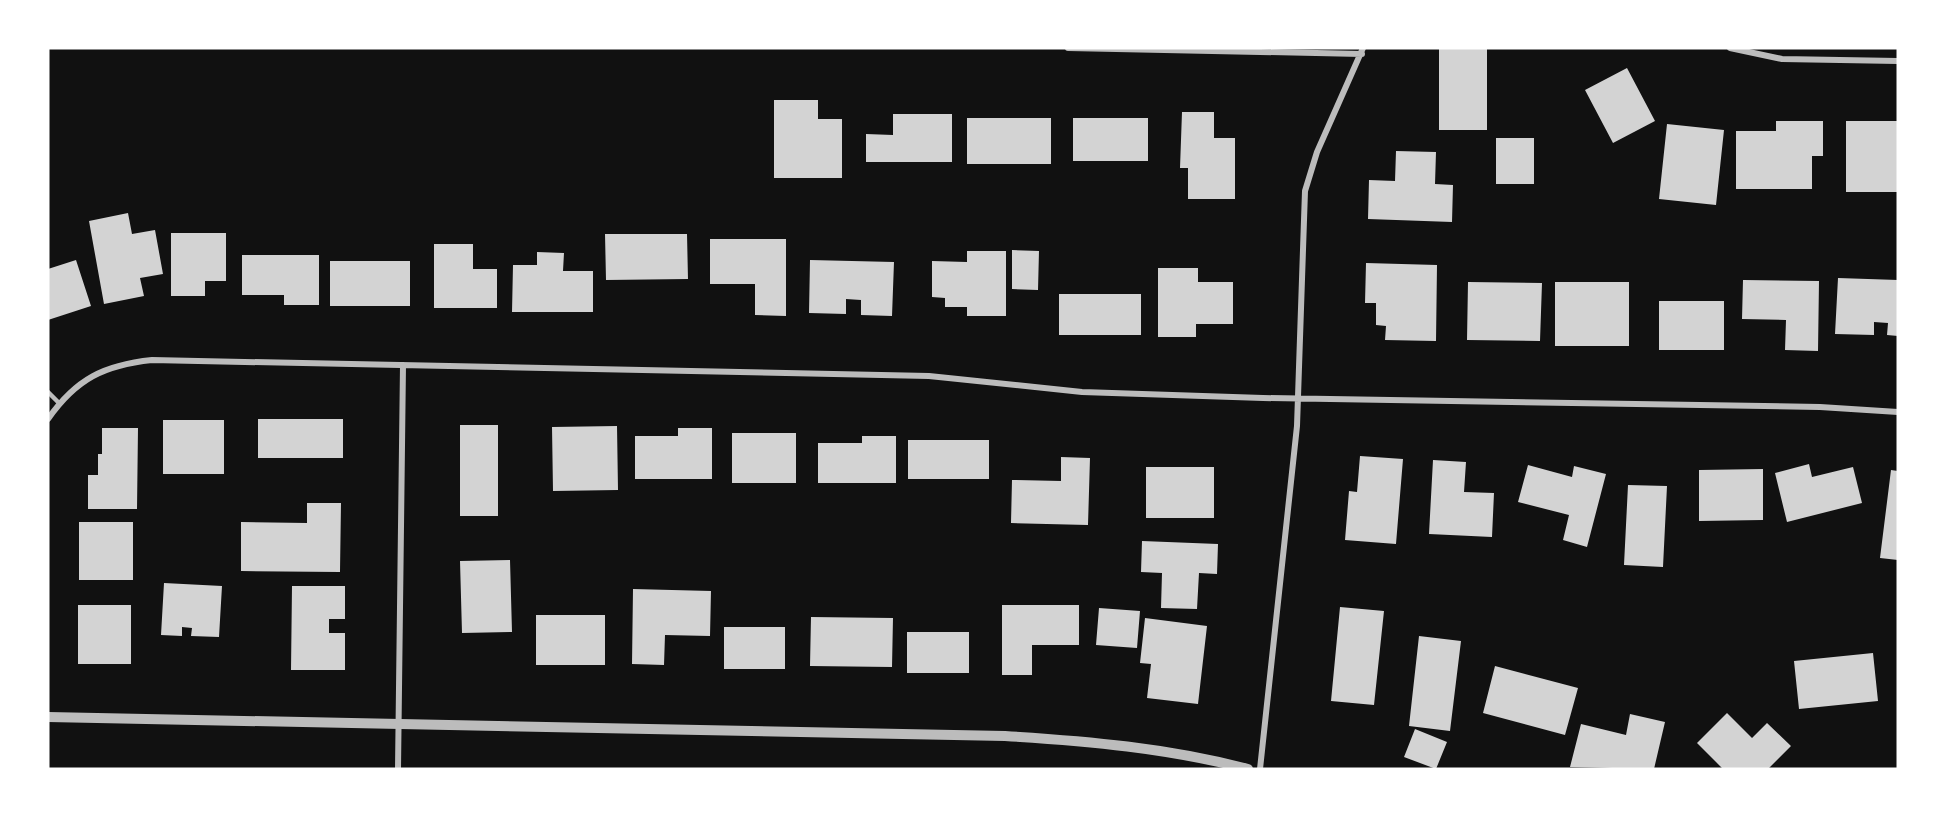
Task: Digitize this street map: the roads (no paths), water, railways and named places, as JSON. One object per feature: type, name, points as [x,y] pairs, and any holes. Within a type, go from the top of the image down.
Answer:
[{"type":"street","points":[[1068,48],[1362,51],[1317,152],[1305,191],[1299,399],[1260,769]]},
{"type":"street","points":[[1730,48],[1782,59],[1898,61]]},
{"type":"street","points":[[48,419],[59,403],[96,373],[122,363],[152,360],[929,376],[1082,392],[1299,399],[1820,407],[1898,412]]},
{"type":"street","points":[[398,769],[403,365]]},
{"type":"street","points":[[48,717],[1016,737],[1160,750],[1248,769]]},
{"type":"lane","points":[[48,392],[59,403]]}]
